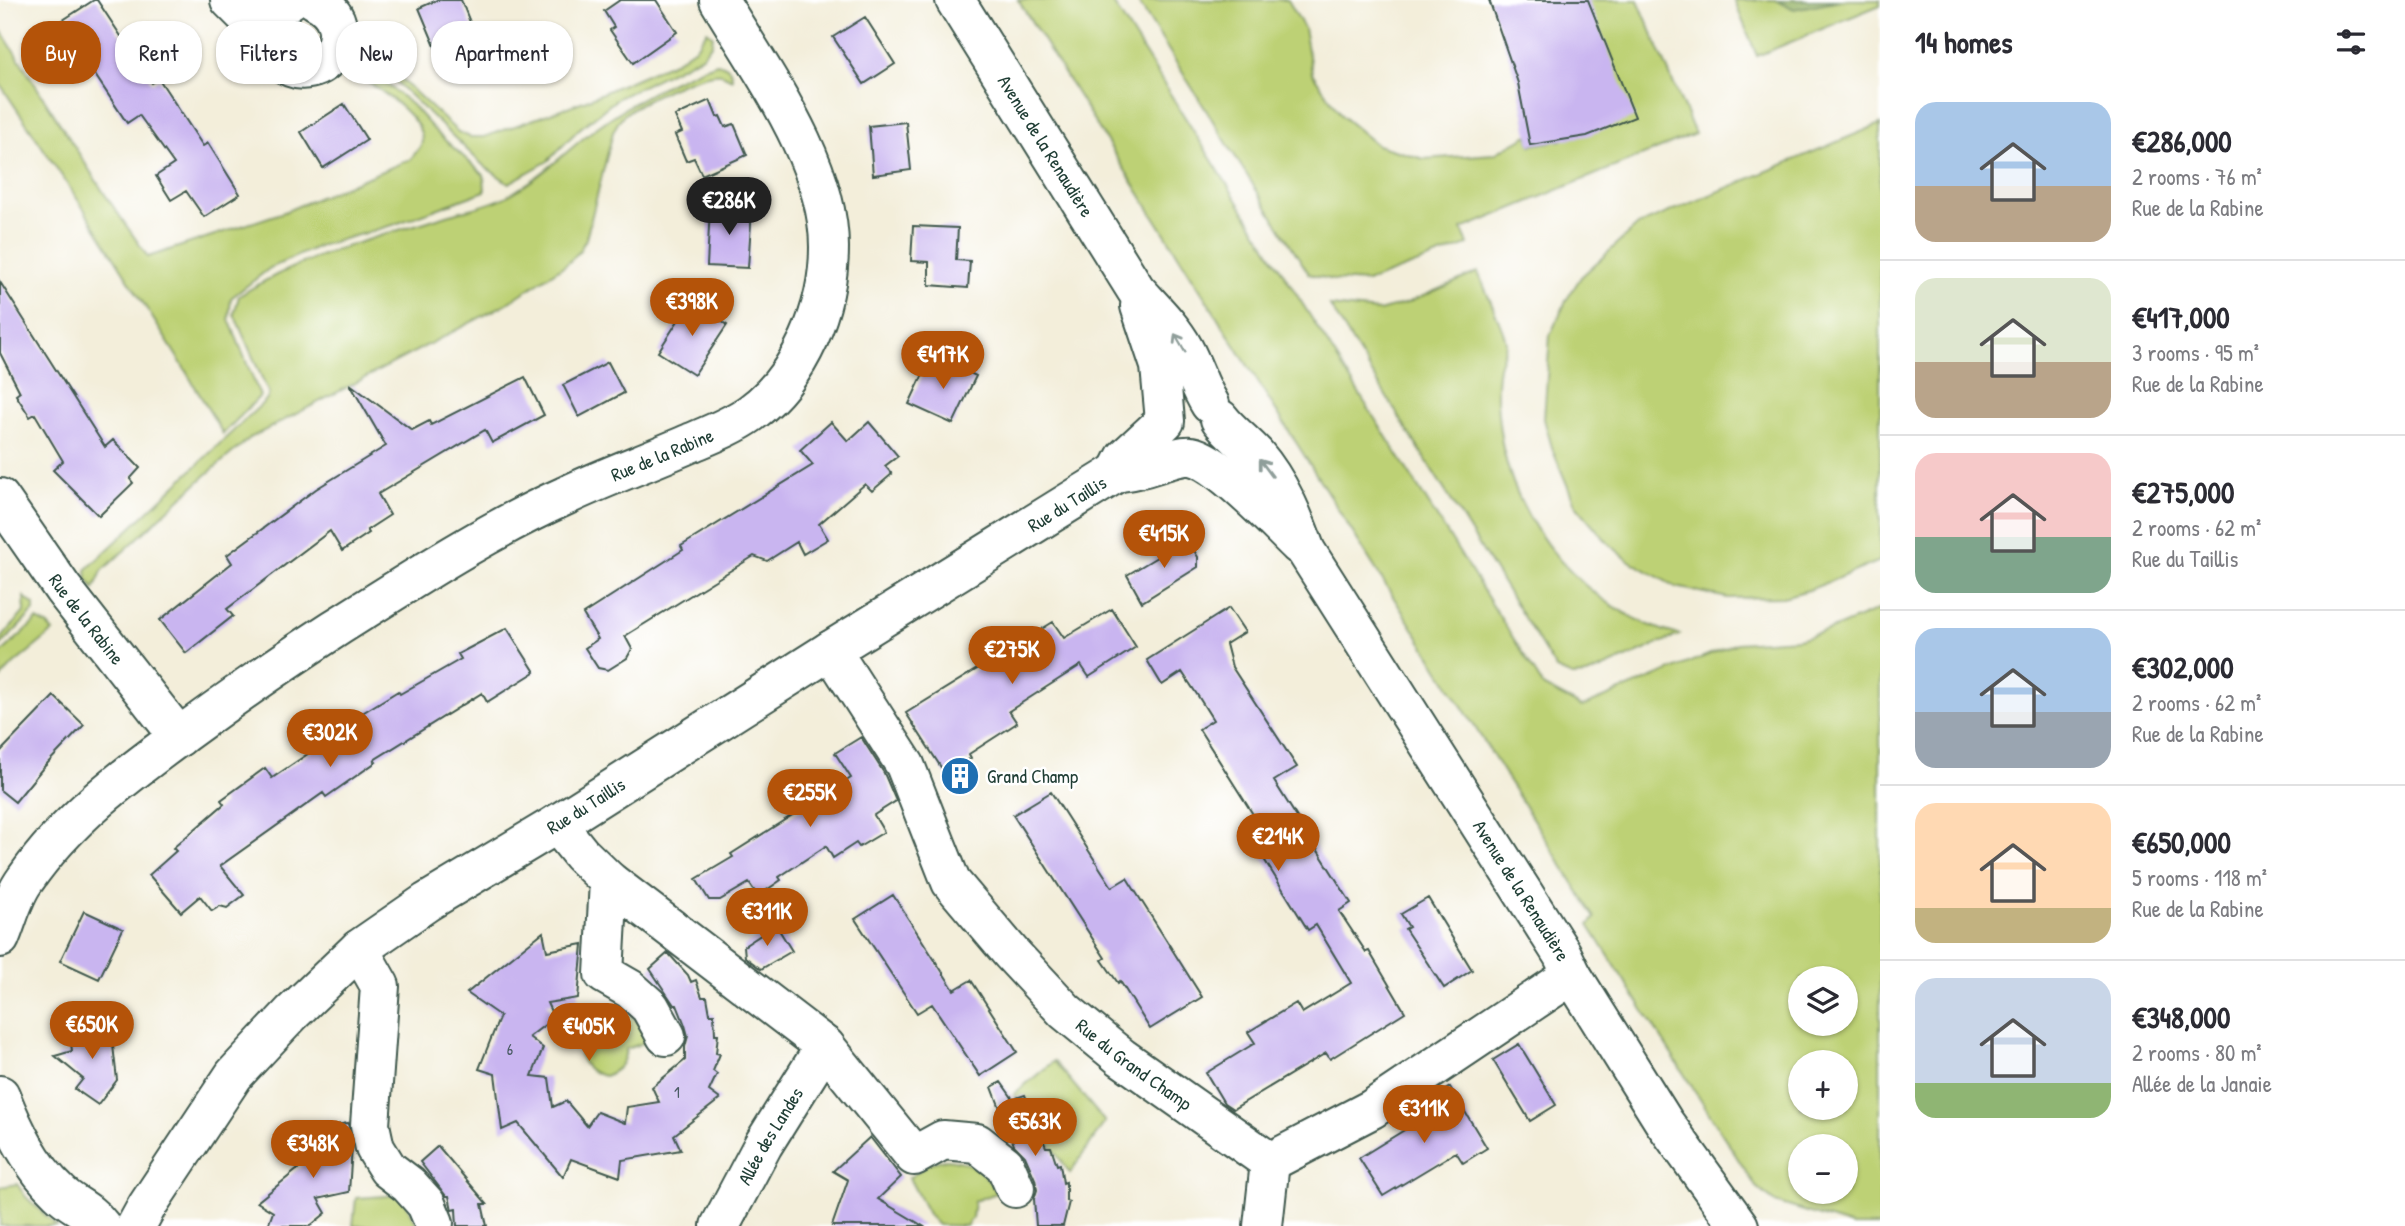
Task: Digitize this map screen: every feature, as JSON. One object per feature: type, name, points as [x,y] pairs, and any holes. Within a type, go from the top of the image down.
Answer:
[{"type":"street","points":[[230,0],[251,21]]},
{"type":"street","points":[[270,21],[280,6],[290,0]]},
{"type":"street","points":[[315,0],[332,13],[339,35],[331,57],[322,64]]},
{"type":"street","name":"Rue de la Rabine","points":[[0,938],[23,883],[57,839],[105,791],[264,674],[480,539],[565,496],[711,434],[751,413],[786,379],[808,342],[823,299],[829,246],[821,193],[801,140],[719,0]]},
{"type":"street","name":"Avenue de la Renaudière","points":[[955,0],[1136,290],[1174,332],[1189,359],[1199,387],[1215,412],[1230,433],[1251,450],[1270,474],[1293,515],[1306,551],[1562,954],[1572,975],[1664,1122],[1739,1226]]},
{"type":"street","name":"Avenue de la Renaudière","points":[[1136,290],[1160,366],[1168,439],[1180,452],[1206,462],[1236,485],[1306,551]]},
{"type":"street","points":[[1165,421],[1175,405],[1192,399],[1215,412],[1221,428],[1214,446],[1199,455],[1189,455]]},
{"type":"street","name":"Rue du Taillis","points":[[136,1226],[146,1206],[234,1074],[292,1013],[359,949],[427,902],[1118,472],[1125,458],[1165,421]]},
{"type":"street","name":"Rue du Taillis","points":[[1118,472],[1131,472],[1189,455]]},
{"type":"street","name":"Rue de la Rabine","points":[[0,498],[63,589],[178,737]]},
{"type":"street","name":"Rue du Grand Champ","points":[[831,650],[905,765],[951,882],[1011,953],[1065,1011],[1121,1057],[1270,1162]]},
{"type":"street","points":[[556,824],[581,854],[609,881],[825,1046],[914,1156],[943,1140],[977,1143],[1005,1165],[1015,1188]]},
{"type":"street","points":[[609,881],[604,974],[630,989],[650,1007],[666,1036]]},
{"type":"street","points":[[359,949],[380,985],[370,1125],[375,1148],[388,1169],[409,1185],[426,1204],[434,1223]]},
{"type":"street","points":[[1264,1226],[1270,1162],[1372,1109],[1572,975]]},
{"type":"street","name":"Allée des Landes","points":[[720,1226],[763,1145],[825,1046]]},
{"type":"street","points":[[0,1095],[14,1130],[37,1167],[60,1194],[92,1214],[101,1226]]},
{"type":"green space","points":[[1018,0],[1111,0],[1544,687],[1582,707],[1737,643],[1798,639],[1830,630],[1880,609],[1880,1226],[1852,1226],[1775,1202],[1756,1187],[1589,925],[1595,918]]},
{"type":"green space","points":[[1137,0],[1288,0],[1304,28],[1312,73],[1342,116],[1377,145],[1424,159],[1494,154],[1528,135],[1531,145],[1562,140],[1588,0],[1638,0],[1695,134],[1462,229],[1468,245],[1367,282],[1333,280],[1309,274]]},
{"type":"green space","points":[[1734,0],[1880,0],[1880,5],[1757,56]]},
{"type":"green space","points":[[1776,0],[1840,0],[1794,9]]},
{"type":"green space","points":[[0,29],[21,62],[21,84],[35,84],[148,257],[284,212],[411,159],[421,145],[417,124],[408,113],[371,84],[387,84],[412,105],[437,133],[484,175],[485,191],[393,225],[319,246],[270,268],[231,298],[229,319],[260,396],[223,434],[82,206],[0,84]]},
{"type":"green space","points":[[707,31],[713,36],[712,43],[702,56],[618,98],[578,130],[548,161],[509,183],[485,167],[398,84],[406,84],[458,132],[470,137],[484,137],[584,101],[676,61],[695,48]]},
{"type":"green space","points":[[717,63],[728,68],[732,79],[722,74],[712,74],[685,82],[640,104],[621,118],[613,132],[586,239],[579,252],[568,263],[506,304],[250,438],[102,571],[94,589],[87,579],[86,570],[266,400],[269,394],[234,314],[239,296],[314,258],[500,199],[531,181],[596,128],[625,109],[670,83]]},
{"type":"green space","points":[[1880,124],[1880,561],[1809,590],[1783,597],[1728,598],[1676,587],[1628,560],[1608,543],[1575,504],[1553,451],[1544,419],[1550,335],[1581,277],[1638,225]]},
{"type":"green space","points":[[1478,272],[1506,342],[1498,375],[1498,415],[1507,466],[1520,499],[1538,531],[1560,560],[1585,585],[1614,607],[1645,623],[1679,635],[1587,675],[1572,676],[1556,669],[1330,306],[1379,311],[1407,303]]},
{"type":"green space","points":[[24,597],[34,605],[34,611],[0,646],[0,640],[25,611]]},
{"type":"green space","points":[[37,620],[53,632],[0,679],[0,654]]},
{"type":"green space","points":[[585,1003],[624,1010],[637,1021],[649,1041],[626,1049],[620,1066],[604,1076],[592,1072],[581,1057],[579,1036]]},
{"type":"green space","points":[[1054,1061],[1105,1122],[1070,1173],[1014,1094]]},
{"type":"green space","points":[[947,1159],[964,1162],[977,1169],[997,1193],[974,1201],[972,1218],[966,1226],[938,1225],[929,1216],[909,1178],[930,1163]]},
{"type":"green space","points":[[17,1184],[26,1197],[57,1226],[0,1226],[0,1187]]},
{"type":"green space","points":[[401,1195],[418,1226],[353,1226],[356,1198]]},
{"type":"building","points":[[97,0],[115,27],[115,84],[162,84],[203,146],[208,143],[240,194],[204,217],[186,191],[171,200],[156,176],[174,164],[139,115],[127,123],[101,84],[101,21],[62,21]]},
{"type":"building","points":[[437,0],[461,0],[469,21],[431,21],[431,37],[419,8]]},
{"type":"building","points":[[620,0],[656,0],[677,32],[633,63],[610,30],[614,27],[604,11]]},
{"type":"building","points":[[1489,0],[1588,0],[1635,117],[1587,136],[1530,145],[1518,83]]},
{"type":"building","points":[[865,17],[895,64],[864,84],[833,37]]},
{"type":"building","points":[[710,100],[717,117],[720,116],[725,127],[734,124],[747,155],[702,175],[694,158],[686,161],[675,135],[682,132],[675,116]]},
{"type":"building","points":[[344,104],[367,140],[323,168],[301,132]]},
{"type":"building","points":[[906,122],[911,170],[873,175],[869,126]]},
{"type":"building","points":[[710,207],[752,208],[748,268],[707,266]]},
{"type":"building","points":[[913,226],[958,228],[956,260],[970,261],[968,288],[929,285],[929,262],[911,261]]},
{"type":"building","points":[[0,282],[105,447],[113,440],[140,468],[130,479],[133,483],[99,516],[53,470],[63,461],[35,414],[30,417],[16,395],[20,392],[0,353]]},
{"type":"building","points":[[690,302],[727,325],[694,375],[658,352]]},
{"type":"building","points":[[938,357],[976,376],[953,424],[909,404],[925,370],[931,372]]},
{"type":"building","points":[[608,362],[624,393],[579,417],[563,385]]},
{"type":"building","points":[[525,377],[544,415],[492,443],[485,430],[378,494],[390,515],[342,551],[330,531],[227,609],[233,616],[186,653],[160,620],[232,563],[227,555],[316,489],[386,446],[350,384],[412,430],[429,421],[431,425]]},
{"type":"building","points":[[831,422],[848,441],[869,422],[898,456],[885,466],[892,474],[872,491],[865,484],[819,524],[828,539],[803,554],[797,542],[767,561],[754,556],[625,636],[632,649],[627,658],[608,670],[598,668],[585,648],[598,639],[583,614],[683,550],[681,546],[813,465],[800,450]]},
{"type":"building","points":[[1187,539],[1198,557],[1198,567],[1142,602],[1127,575]]},
{"type":"building","points":[[1229,608],[1245,632],[1226,644],[1232,667],[1297,767],[1274,781],[1351,903],[1339,911],[1366,952],[1369,951],[1405,1012],[1330,1059],[1326,1053],[1233,1109],[1224,1103],[1206,1073],[1255,1043],[1248,1032],[1296,1003],[1302,1013],[1351,983],[1316,925],[1308,930],[1249,835],[1261,827],[1199,729],[1213,720],[1198,696],[1182,672],[1162,685],[1147,660]]},
{"type":"building","points":[[1112,609],[1136,647],[1089,677],[1081,665],[1009,711],[1017,723],[969,754],[971,758],[946,775],[906,713],[1053,622],[1064,638]]},
{"type":"building","points":[[507,628],[535,672],[487,702],[482,693],[374,760],[376,762],[326,797],[323,793],[220,866],[244,895],[227,908],[220,906],[212,911],[200,896],[181,912],[149,875],[176,851],[173,848],[224,804],[221,800],[265,768],[272,778],[333,737],[330,733],[398,691],[400,694],[461,659],[458,654]]},
{"type":"building","points":[[54,696],[84,725],[15,802],[0,790],[0,752]]},
{"type":"building","points":[[861,737],[884,773],[896,801],[874,815],[884,832],[859,847],[856,843],[833,858],[826,846],[779,877],[781,880],[758,896],[749,883],[720,900],[709,900],[696,879],[851,778],[835,753]]},
{"type":"building","points":[[1051,792],[1112,887],[1127,878],[1202,997],[1150,1029],[1120,981],[1118,983],[1102,960],[1105,958],[1013,815]]},
{"type":"building","points":[[893,895],[954,990],[971,980],[1017,1052],[980,1076],[932,1004],[917,1013],[855,919]]},
{"type":"building","points":[[1428,898],[1472,970],[1444,988],[1405,929],[1409,927],[1401,914]]},
{"type":"building","points":[[84,911],[123,929],[99,979],[60,961]]},
{"type":"building","points":[[776,925],[792,951],[761,969],[745,957],[744,946]]},
{"type":"building","points":[[543,932],[547,951],[583,944],[578,998],[547,1003],[554,1018],[529,1037],[543,1048],[532,1076],[549,1078],[553,1107],[566,1101],[587,1126],[597,1112],[625,1123],[627,1107],[659,1102],[652,1087],[685,1060],[688,1036],[685,1025],[677,1005],[674,1005],[650,969],[668,953],[691,982],[696,980],[702,997],[707,997],[710,1014],[714,1014],[715,1034],[718,1034],[716,1053],[720,1054],[713,1071],[717,1074],[709,1091],[720,1099],[674,1135],[681,1150],[622,1160],[620,1177],[571,1159],[563,1177],[518,1123],[502,1130],[495,1074],[479,1069],[500,1016],[467,993]]},
{"type":"building","points":[[95,1024],[95,1030],[111,1028],[117,1080],[98,1105],[75,1089],[83,1079],[55,1056],[72,1051],[69,1027]]},
{"type":"building","points":[[1519,1044],[1556,1105],[1530,1121],[1493,1060]]},
{"type":"building","points":[[1001,1082],[1013,1099],[1025,1095],[1046,1147],[1051,1147],[1057,1165],[1060,1164],[1063,1183],[1066,1182],[1066,1201],[1069,1202],[1063,1226],[1036,1226],[1035,1179],[1025,1156],[1014,1145],[992,1087]]},
{"type":"building","points":[[1450,1087],[1487,1148],[1463,1163],[1456,1152],[1383,1196],[1359,1158],[1432,1113],[1426,1103]]},
{"type":"building","points":[[348,1123],[352,1147],[349,1192],[318,1199],[326,1213],[310,1226],[268,1226],[273,1212],[257,1202],[303,1165],[295,1150],[323,1145],[320,1128]]},
{"type":"building","points":[[870,1137],[901,1177],[878,1199],[923,1226],[832,1226],[848,1180],[833,1171]]},
{"type":"building","points":[[438,1146],[487,1204],[482,1204],[487,1226],[457,1226],[456,1209],[452,1210],[449,1196],[446,1196],[420,1162]]},
{"type":"place","name":"Grand Champ","points":[[960,776]]}]
